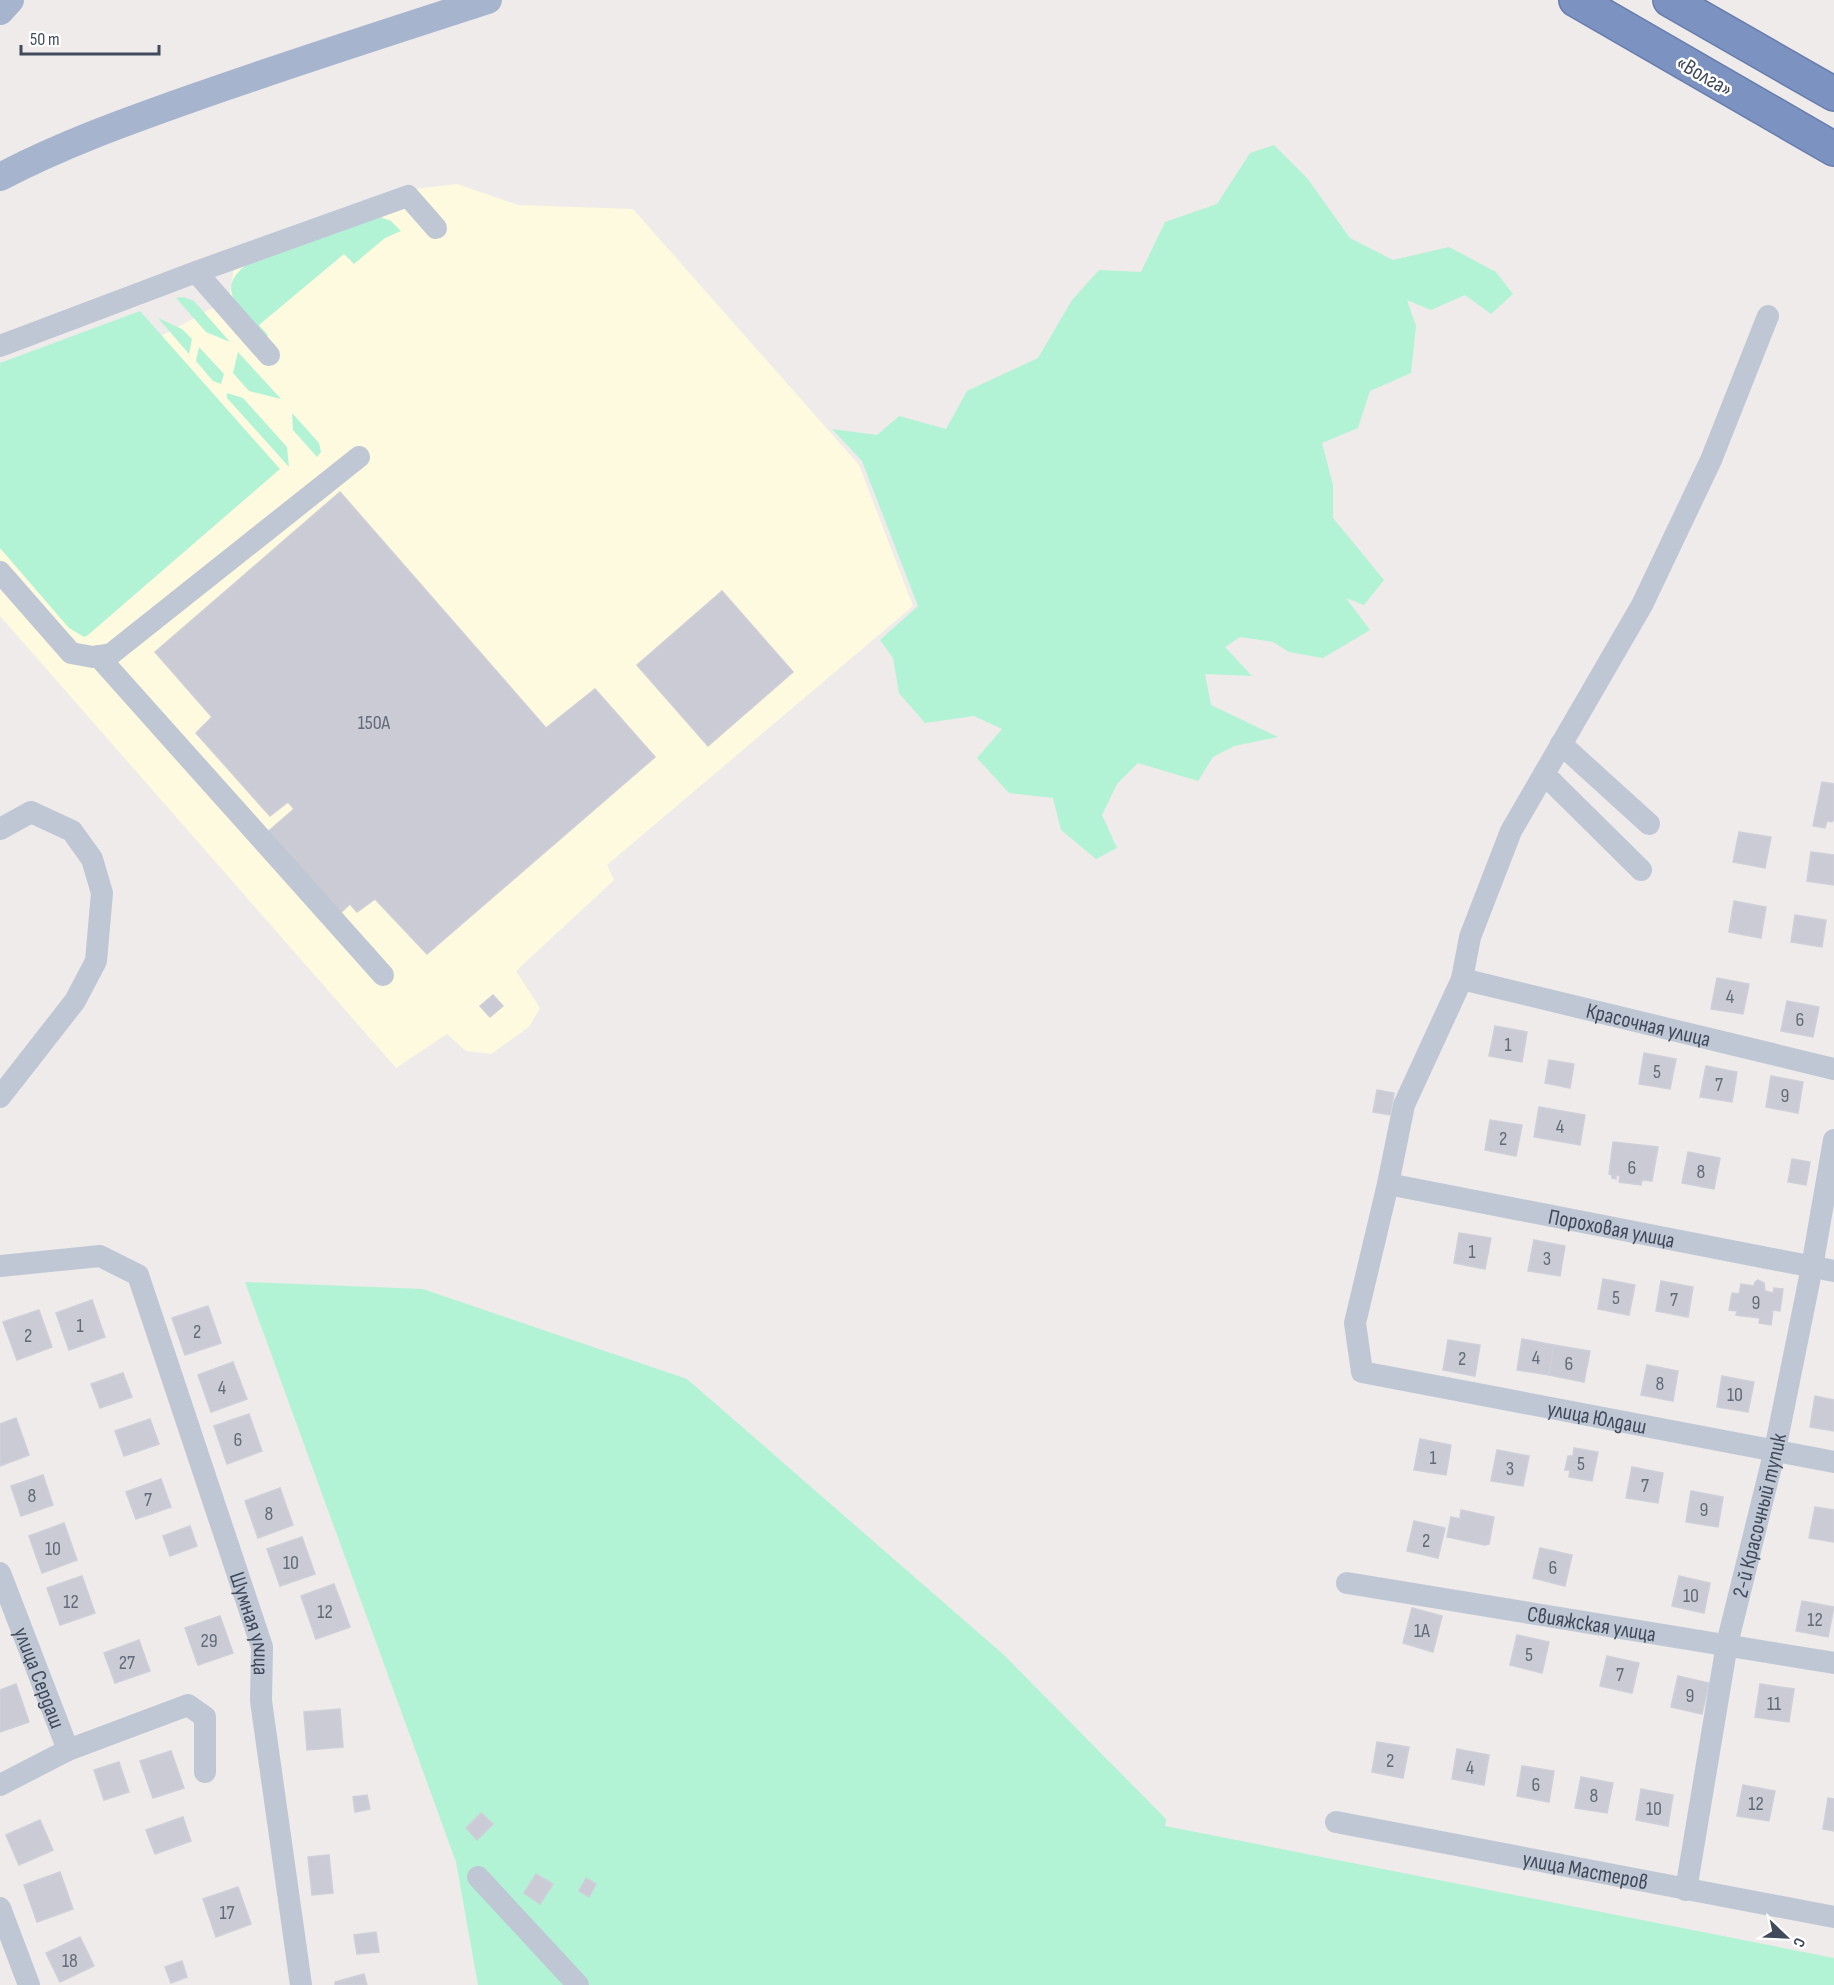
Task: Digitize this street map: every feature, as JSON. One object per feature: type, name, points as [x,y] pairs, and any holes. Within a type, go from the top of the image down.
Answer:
[{"type":"highway","name":"«Волга»","points":[[1576,0],[1834,149]]},
{"type":"highway","points":[[1670,0],[1834,94]]},
{"type":"highway","points":[[1688,0],[1745,43]]},
{"type":"main road","points":[[0,11],[10,0]]},
{"type":"main road","points":[[0,177],[40,156],[133,119],[291,63],[488,0]]},
{"type":"street","points":[[0,346],[196,272],[408,196],[436,228]]},
{"type":"street","points":[[196,272],[269,355]]},
{"type":"street","points":[[1388,1184],[1404,1105],[1462,979],[1470,937],[1511,831],[1642,605],[1712,460],[1768,316]]},
{"type":"street","points":[[0,572],[71,653],[98,656],[111,654],[359,457]]},
{"type":"street","points":[[98,656],[382,975]]},
{"type":"street","points":[[1561,744],[1649,824]]},
{"type":"street","points":[[1544,774],[1641,870]]},
{"type":"street","points":[[0,829],[31,812],[72,831],[92,859],[102,893],[96,961],[75,1001],[0,1097]]},
{"type":"street","name":"Красочная улица","points":[[1462,979],[1834,1069]]},
{"type":"street","name":"2-й Красочный тупик","points":[[1686,1890],[1727,1644],[1775,1450],[1812,1267],[1834,1140]]},
{"type":"street","name":"Пороховая улица","points":[[1388,1184],[1834,1271]]},
{"type":"street","name":"улица Юлдаш","points":[[1388,1184],[1355,1323],[1362,1372],[1834,1462]]},
{"type":"street","name":"Шумная улица","points":[[0,1266],[100,1256],[138,1275],[262,1647],[261,1701],[301,1985]]},
{"type":"street","name":"улица Сердаш","points":[[0,1573],[68,1750]]},
{"type":"street","name":"Свияжская улица","points":[[1347,1583],[1834,1663]]},
{"type":"street","points":[[0,1785],[68,1750],[188,1705],[204,1717],[206,1772]]},
{"type":"street","name":"улица Мастеров","points":[[1336,1822],[1834,1917]]},
{"type":"street","points":[[478,1878],[578,1985]]},
{"type":"street","points":[[0,1908],[29,1985]]},
{"type":"shaded area","points":[[457,184],[518,205],[633,209],[859,465],[913,606],[607,865],[614,880],[516,971],[540,1008],[529,1027],[491,1054],[466,1051],[447,1034],[396,1068],[0,616],[0,424],[229,299],[235,261],[390,192]]},
{"type":"green space","points":[[1274,145],[1307,178],[1350,238],[1393,260],[1449,247],[1496,272],[1513,294],[1491,314],[1465,295],[1431,310],[1407,300],[1416,326],[1411,373],[1370,391],[1358,428],[1322,443],[1333,485],[1333,518],[1384,580],[1364,605],[1346,598],[1370,630],[1323,658],[1289,652],[1273,642],[1240,637],[1225,647],[1252,676],[1205,674],[1211,705],[1278,737],[1234,746],[1213,757],[1198,781],[1138,763],[1117,784],[1102,815],[1117,848],[1096,859],[1061,830],[1053,798],[1009,793],[977,758],[1002,729],[974,716],[925,723],[899,693],[893,658],[880,640],[918,606],[862,461],[832,429],[877,435],[899,416],[946,429],[967,391],[1038,358],[1072,300],[1099,270],[1141,272],[1165,222],[1217,204],[1250,153]]},
{"type":"green space","points":[[380,217],[391,221],[401,231],[385,238],[354,264],[344,254],[259,325],[267,336],[236,303],[231,285],[235,276],[245,266]]},
{"type":"green space","points":[[184,297],[194,301],[230,342],[206,332],[176,298]]},
{"type":"green space","points":[[140,311],[280,469],[84,637],[69,628],[0,548],[0,363]]},
{"type":"green space","points":[[158,318],[182,329],[192,339],[189,354]]},
{"type":"green space","points":[[199,347],[224,374],[221,384],[213,381],[196,361]]},
{"type":"green space","points":[[238,352],[281,399],[249,391],[233,373]]},
{"type":"green space","points":[[227,393],[243,398],[287,447],[289,467],[227,398]]},
{"type":"green space","points":[[292,413],[319,443],[321,452],[317,457],[293,430]]},
{"type":"green space","points":[[245,1282],[423,1289],[687,1379],[1004,1655],[1166,1819],[1165,1826],[1834,1958],[1834,1985],[478,1985],[456,1862]]},
{"type":"building","points":[[340,492],[546,728],[595,689],[655,757],[427,954],[375,899],[357,912],[350,904],[336,917],[264,835],[294,809],[288,802],[270,816],[196,733],[212,717],[155,652]]},
{"type":"building","points":[[722,591],[793,672],[708,746],[637,665]]},
{"type":"building","points":[[1822,782],[1834,784],[1834,819],[1832,822],[1827,821],[1825,828],[1813,826]]},
{"type":"building","points":[[1739,832],[1771,837],[1765,868],[1733,862]]},
{"type":"building","points":[[1811,852],[1834,855],[1834,885],[1807,881]]},
{"type":"building","points":[[1734,901],[1766,907],[1761,938],[1729,932]]},
{"type":"building","points":[[1795,915],[1826,920],[1822,947],[1791,942]]},
{"type":"building","points":[[1717,978],[1749,984],[1743,1014],[1711,1009]]},
{"type":"building","points":[[493,995],[503,1006],[490,1017],[480,1006]]},
{"type":"building","points":[[1787,1001],[1819,1007],[1813,1037],[1781,1031]]},
{"type":"building","points":[[1495,1026],[1527,1032],[1522,1062],[1489,1056]]},
{"type":"building","points":[[1644,1053],[1676,1059],[1670,1089],[1639,1084]]},
{"type":"building","points":[[1549,1060],[1574,1064],[1570,1088],[1545,1083]]},
{"type":"building","points":[[1706,1066],[1737,1072],[1732,1102],[1700,1097]]},
{"type":"building","points":[[1771,1076],[1803,1082],[1798,1113],[1766,1107]]},
{"type":"building","points":[[1377,1090],[1394,1093],[1390,1115],[1373,1112]]},
{"type":"building","points":[[1539,1107],[1585,1115],[1580,1145],[1534,1137]]},
{"type":"building","points":[[1490,1120],[1522,1125],[1516,1156],[1485,1150]]},
{"type":"building","points":[[1613,1142],[1658,1147],[1652,1181],[1642,1180],[1641,1185],[1619,1182],[1620,1176],[1616,1175],[1616,1179],[1612,1178],[1609,1174]]},
{"type":"building","points":[[1688,1152],[1720,1158],[1714,1189],[1682,1183]]},
{"type":"building","points":[[1792,1159],[1810,1162],[1806,1185],[1788,1182]]},
{"type":"building","points":[[1459,1233],[1491,1238],[1485,1269],[1454,1263]]},
{"type":"building","points":[[1534,1240],[1565,1246],[1560,1276],[1528,1271]]},
{"type":"building","points":[[1603,1279],[1635,1285],[1629,1315],[1598,1309]]},
{"type":"building","points":[[1758,1280],[1764,1283],[1765,1291],[1773,1293],[1774,1288],[1783,1289],[1780,1311],[1773,1310],[1771,1325],[1759,1323],[1760,1318],[1736,1315],[1737,1311],[1729,1310],[1732,1293],[1739,1294],[1741,1284],[1754,1286]]},
{"type":"building","points":[[1661,1281],[1693,1287],[1688,1317],[1656,1311]]},
{"type":"building","points":[[92,1300],[105,1337],[69,1350],[56,1313]]},
{"type":"building","points":[[208,1306],[221,1343],[185,1355],[172,1318]]},
{"type":"building","points":[[39,1310],[52,1347],[17,1360],[3,1322]]},
{"type":"building","points":[[1522,1339],[1554,1345],[1549,1375],[1517,1370]]},
{"type":"building","points":[[1448,1340],[1480,1345],[1475,1376],[1443,1370]]},
{"type":"building","points":[[1554,1345],[1590,1351],[1584,1382],[1549,1375]]},
{"type":"building","points":[[233,1362],[247,1399],[211,1412],[198,1375]]},
{"type":"building","points":[[1647,1365],[1678,1371],[1673,1401],[1641,1395]]},
{"type":"building","points":[[123,1373],[132,1397],[100,1408],[91,1384]]},
{"type":"building","points":[[1722,1376],[1754,1382],[1748,1412],[1717,1407]]},
{"type":"building","points":[[1815,1396],[1834,1400],[1834,1431],[1810,1427]]},
{"type":"building","points":[[249,1414],[262,1451],[227,1464],[214,1426]]},
{"type":"building","points":[[16,1418],[29,1455],[0,1466],[0,1424]]},
{"type":"building","points":[[150,1419],[159,1444],[124,1456],[115,1431]]},
{"type":"building","points":[[1420,1439],[1451,1445],[1446,1475],[1414,1470]]},
{"type":"building","points":[[1574,1448],[1598,1452],[1592,1481],[1569,1477],[1570,1470],[1565,1470],[1568,1456],[1573,1456]]},
{"type":"building","points":[[1497,1450],[1529,1456],[1523,1486],[1491,1481]]},
{"type":"building","points":[[1632,1467],[1663,1473],[1658,1503],[1626,1498]]},
{"type":"building","points":[[43,1475],[53,1505],[21,1516],[11,1486]]},
{"type":"building","points":[[161,1479],[171,1507],[136,1519],[126,1492]]},
{"type":"building","points":[[280,1488],[293,1525],[258,1538],[245,1501]]},
{"type":"building","points":[[1691,1491],[1723,1497],[1718,1527],[1686,1522]]},
{"type":"building","points":[[1815,1507],[1834,1510],[1834,1542],[1809,1538]]},
{"type":"building","points":[[1461,1510],[1494,1517],[1489,1544],[1447,1537],[1451,1517],[1460,1519]]},
{"type":"building","points":[[1414,1521],[1445,1528],[1438,1558],[1407,1551]]},
{"type":"building","points":[[64,1523],[77,1560],[42,1573],[29,1536]]},
{"type":"building","points":[[190,1526],[197,1546],[170,1556],[163,1536]]},
{"type":"building","points":[[302,1537],[315,1574],[280,1586],[267,1549]]},
{"type":"building","points":[[1540,1548],[1572,1555],[1565,1586],[1533,1578]]},
{"type":"building","points":[[82,1576],[95,1613],[60,1625],[47,1588]]},
{"type":"building","points":[[1679,1576],[1710,1583],[1704,1613],[1672,1606]]},
{"type":"building","points":[[334,1584],[350,1627],[316,1639],[301,1596]]},
{"type":"building","points":[[1802,1601],[1834,1607],[1828,1637],[1796,1631]]},
{"type":"building","points":[[1412,1608],[1442,1616],[1433,1652],[1403,1643]]},
{"type":"building","points":[[220,1616],[233,1653],[198,1665],[185,1628]]},
{"type":"building","points":[[1517,1635],[1549,1642],[1542,1673],[1510,1665]]},
{"type":"building","points":[[139,1640],[150,1671],[115,1683],[104,1653]]},
{"type":"building","points":[[1607,1656],[1639,1663],[1632,1693],[1600,1686]]},
{"type":"building","points":[[1678,1676],[1709,1683],[1702,1714],[1671,1707]]},
{"type":"building","points":[[16,1684],[29,1722],[0,1732],[0,1690]]},
{"type":"building","points":[[1760,1684],[1794,1689],[1789,1722],[1755,1717]]},
{"type":"building","points":[[340,1709],[343,1747],[307,1750],[304,1712]]},
{"type":"building","points":[[1377,1742],[1409,1747],[1403,1778],[1372,1772]]},
{"type":"building","points":[[1457,1749],[1489,1755],[1484,1785],[1452,1779]]},
{"type":"building","points":[[171,1751],[184,1788],[153,1798],[140,1761]]},
{"type":"building","points":[[119,1762],[129,1792],[104,1800],[94,1770]]},
{"type":"building","points":[[1522,1766],[1554,1771],[1549,1802],[1517,1796]]},
{"type":"building","points":[[1581,1777],[1613,1783],[1607,1813],[1575,1808]]},
{"type":"building","points":[[1743,1785],[1775,1791],[1769,1821],[1737,1816]]},
{"type":"building","points":[[1641,1789],[1673,1795],[1668,1826],[1636,1820]]},
{"type":"building","points":[[367,1795],[370,1809],[355,1812],[353,1797]]},
{"type":"building","points":[[1828,1798],[1834,1799],[1834,1831],[1823,1829]]},
{"type":"building","points":[[481,1813],[493,1824],[477,1840],[466,1828]]},
{"type":"building","points":[[183,1817],[191,1841],[155,1854],[146,1830]]},
{"type":"building","points":[[40,1820],[53,1850],[19,1865],[6,1835]]},
{"type":"building","points":[[329,1855],[333,1893],[312,1895],[308,1857]]},
{"type":"building","points":[[60,1872],[73,1909],[37,1922],[24,1885]]},
{"type":"building","points":[[536,1874],[553,1884],[540,1904],[524,1893]]},
{"type":"building","points":[[586,1878],[596,1884],[589,1897],[579,1891]]},
{"type":"building","points":[[238,1887],[251,1924],[216,1937],[203,1899]]},
{"type":"building","points":[[376,1932],[379,1952],[357,1954],[354,1935]]},
{"type":"building","points":[[80,1937],[94,1966],[60,1982],[46,1953]]},
{"type":"building","points":[[182,1961],[187,1977],[171,1983],[165,1967]]},
{"type":"building","points":[[364,1974],[367,1985],[335,1985],[335,1982]]}]
